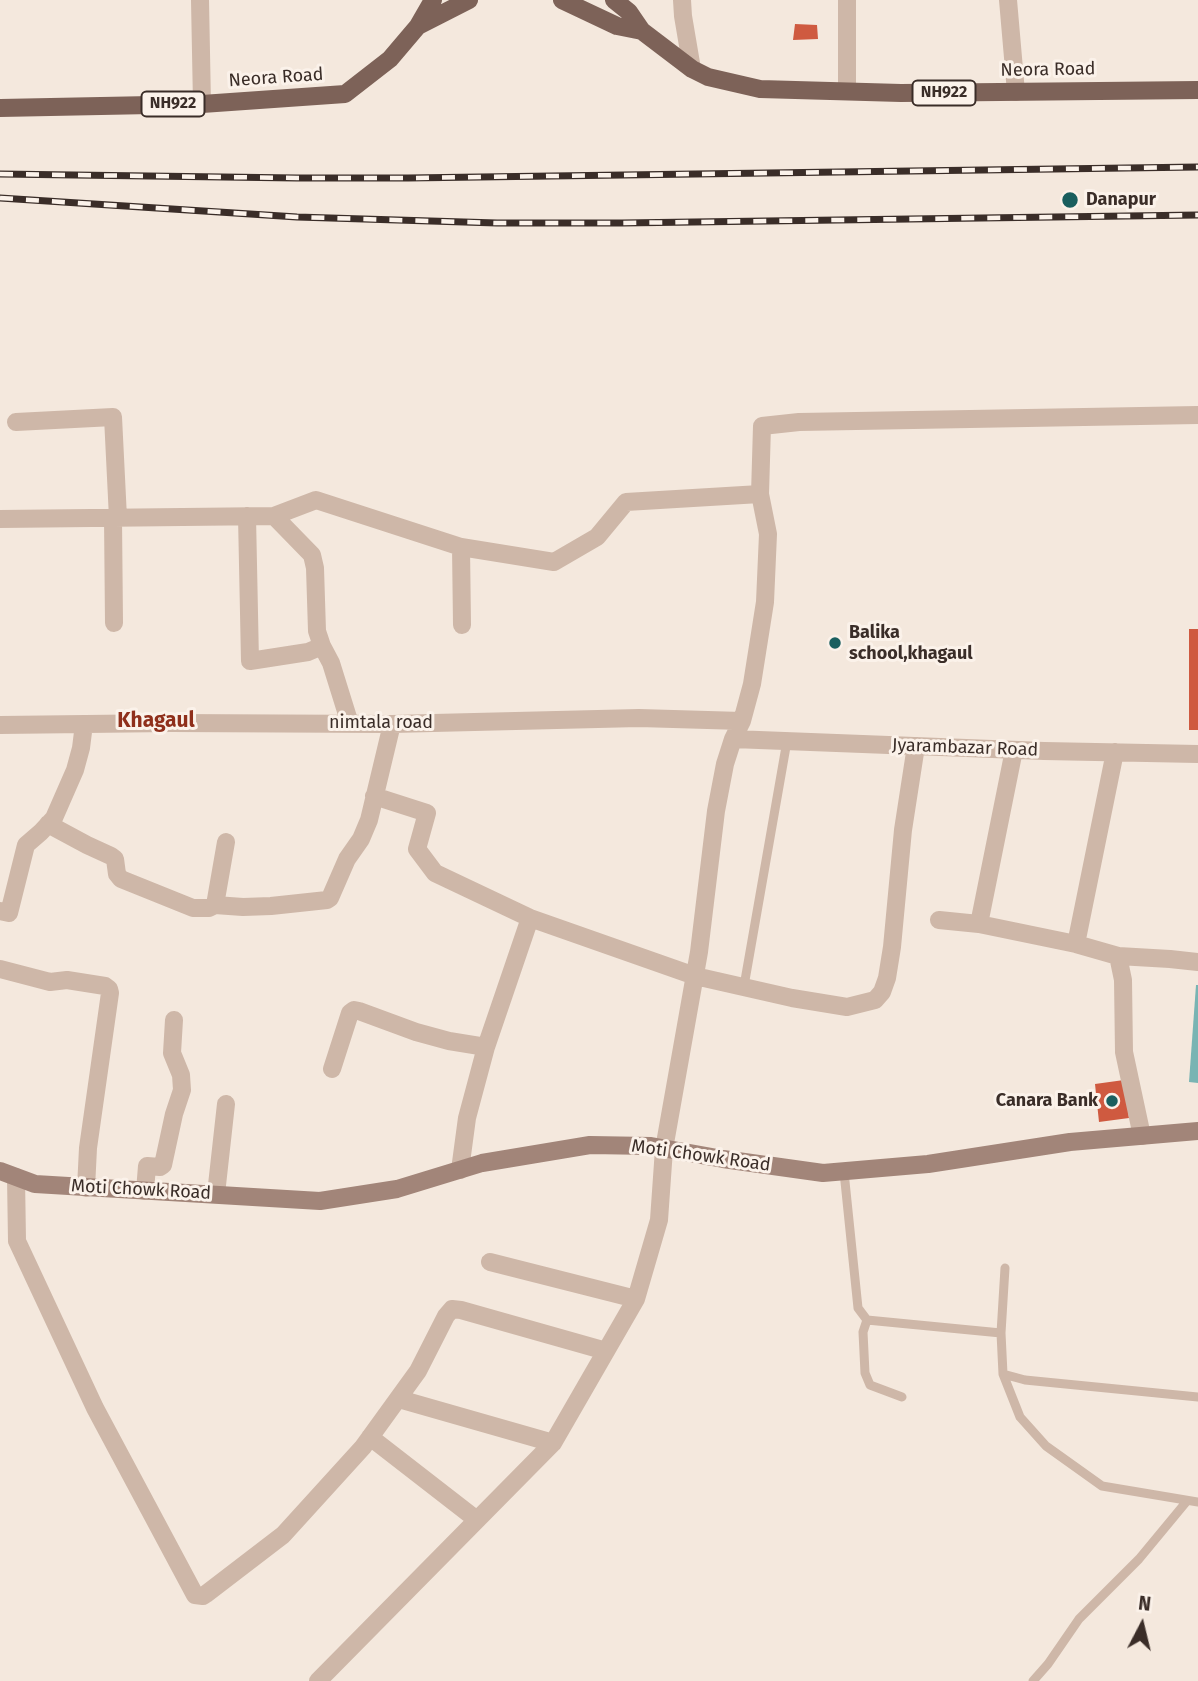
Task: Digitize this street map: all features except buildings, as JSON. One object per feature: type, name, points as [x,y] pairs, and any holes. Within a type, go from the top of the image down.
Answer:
[{"type":"main road","points":[[418,26],[433,0]]},
{"type":"main road","points":[[418,26],[469,0]]},
{"type":"main road","points":[[562,0],[617,26],[642,31]]},
{"type":"main road","points":[[614,0],[629,12],[642,31]]},
{"type":"main road","name":"Neora Road","points":[[0,108],[202,104],[345,94],[390,59],[418,26]]},
{"type":"main road","name":"Neora Road","points":[[642,31],[692,69],[708,77],[761,89],[901,93],[1198,90]]},
{"type":"street","points":[[200,0],[202,104]]},
{"type":"street","points":[[682,0],[692,69]]},
{"type":"street","points":[[847,0],[847,91]]},
{"type":"street","points":[[1008,0],[1016,92]]},
{"type":"street","points":[[318,1681],[553,1443],[636,1299],[659,1220],[664,1149],[699,952],[716,811],[725,764],[733,738],[742,721],[752,684],[765,602],[768,534],[760,494],[762,426],[813,422],[1198,415]]},
{"type":"street","points":[[16,422],[113,417],[114,623]]},
{"type":"street","points":[[0,519],[274,516],[316,500],[461,547],[554,562],[597,537],[626,502],[760,494]]},
{"type":"street","points":[[247,516],[250,661],[308,652],[322,646]]},
{"type":"street","points":[[274,516],[313,555],[317,631],[331,663],[349,724]]},
{"type":"street","points":[[461,547],[462,625]]},
{"type":"street","name":"nimtala road","points":[[0,726],[392,724],[639,718],[742,721]]},
{"type":"street","points":[[0,911],[9,913],[26,845],[54,818],[75,770],[81,748],[83,724]]},
{"type":"street","points":[[48,824],[111,856],[116,862],[117,874],[121,879],[193,908],[209,908],[215,905],[271,906],[327,900],[369,820],[392,724]]},
{"type":"street","name":"Jyarambazar Road","points":[[733,738],[1014,750],[1198,754]]},
{"type":"street","points":[[374,796],[427,813],[417,849],[435,873],[530,918],[695,975],[792,998],[847,1007],[875,1000],[883,992],[887,978],[903,830],[916,746]]},
{"type":"street","points":[[979,924],[1014,750]]},
{"type":"street","points":[[1076,944],[1115,752]]},
{"type":"street","points":[[215,905],[226,842]]},
{"type":"street","points":[[460,1170],[467,1118],[486,1047],[530,918]]},
{"type":"street","points":[[939,920],[979,924],[1076,944],[1118,956],[1198,962]]},
{"type":"street","points":[[1118,956],[1123,980],[1124,1052],[1142,1136]]},
{"type":"street","points":[[0,969],[50,982],[67,980],[109,989],[88,1148],[86,1188]]},
{"type":"street","points":[[332,1069],[350,1013],[354,1010],[416,1032],[486,1047]]},
{"type":"street","points":[[145,1191],[147,1166],[163,1165],[181,1090],[181,1074],[172,1053],[174,1020]]},
{"type":"street","points":[[216,1194],[226,1104]]},
{"type":"street","name":"Moti Chowk Road","points":[[8,1174],[35,1184],[320,1200],[397,1189],[482,1163],[590,1145],[651,1146],[823,1173],[928,1164],[1070,1142],[1198,1131]]},
{"type":"street","points":[[8,1174],[17,1241],[95,1408],[195,1595],[206,1594],[283,1535],[370,1437],[399,1399],[418,1371],[452,1309],[606,1351]]},
{"type":"street","points":[[490,1262],[636,1299]]},
{"type":"street","points":[[399,1399],[553,1443]]},
{"type":"street","points":[[370,1437],[477,1520]]},
{"type":"lane","points":[[744,986],[787,741]]},
{"type":"lane","points":[[844,1171],[858,1308],[867,1320],[1001,1333]]},
{"type":"lane","points":[[1005,1268],[1001,1333],[1003,1374],[1020,1417],[1046,1446],[1102,1486],[1198,1502]]},
{"type":"lane","points":[[867,1320],[863,1332],[865,1373],[870,1385],[902,1397]]},
{"type":"lane","points":[[1003,1374],[1025,1380],[1198,1397]]},
{"type":"lane","points":[[1033,1681],[1079,1619],[1139,1559],[1187,1501]]},
{"type":"water","points":[[1198,985],[1198,1083],[1189,1082]]},
{"type":"railway","points":[[0,174],[408,178],[1198,167]]},
{"type":"railway","points":[[0,198],[297,217],[497,223],[1198,215]]},
{"type":"place","name":"Danapur","points":[[1070,200]]},
{"type":"place","name":"Balika school,khagaul","points":[[835,643]]},
{"type":"place","name":"Canara Bank","points":[[1112,1101]]},
{"type":"district","name":"Khagaul","points":[[156,721]]}]
